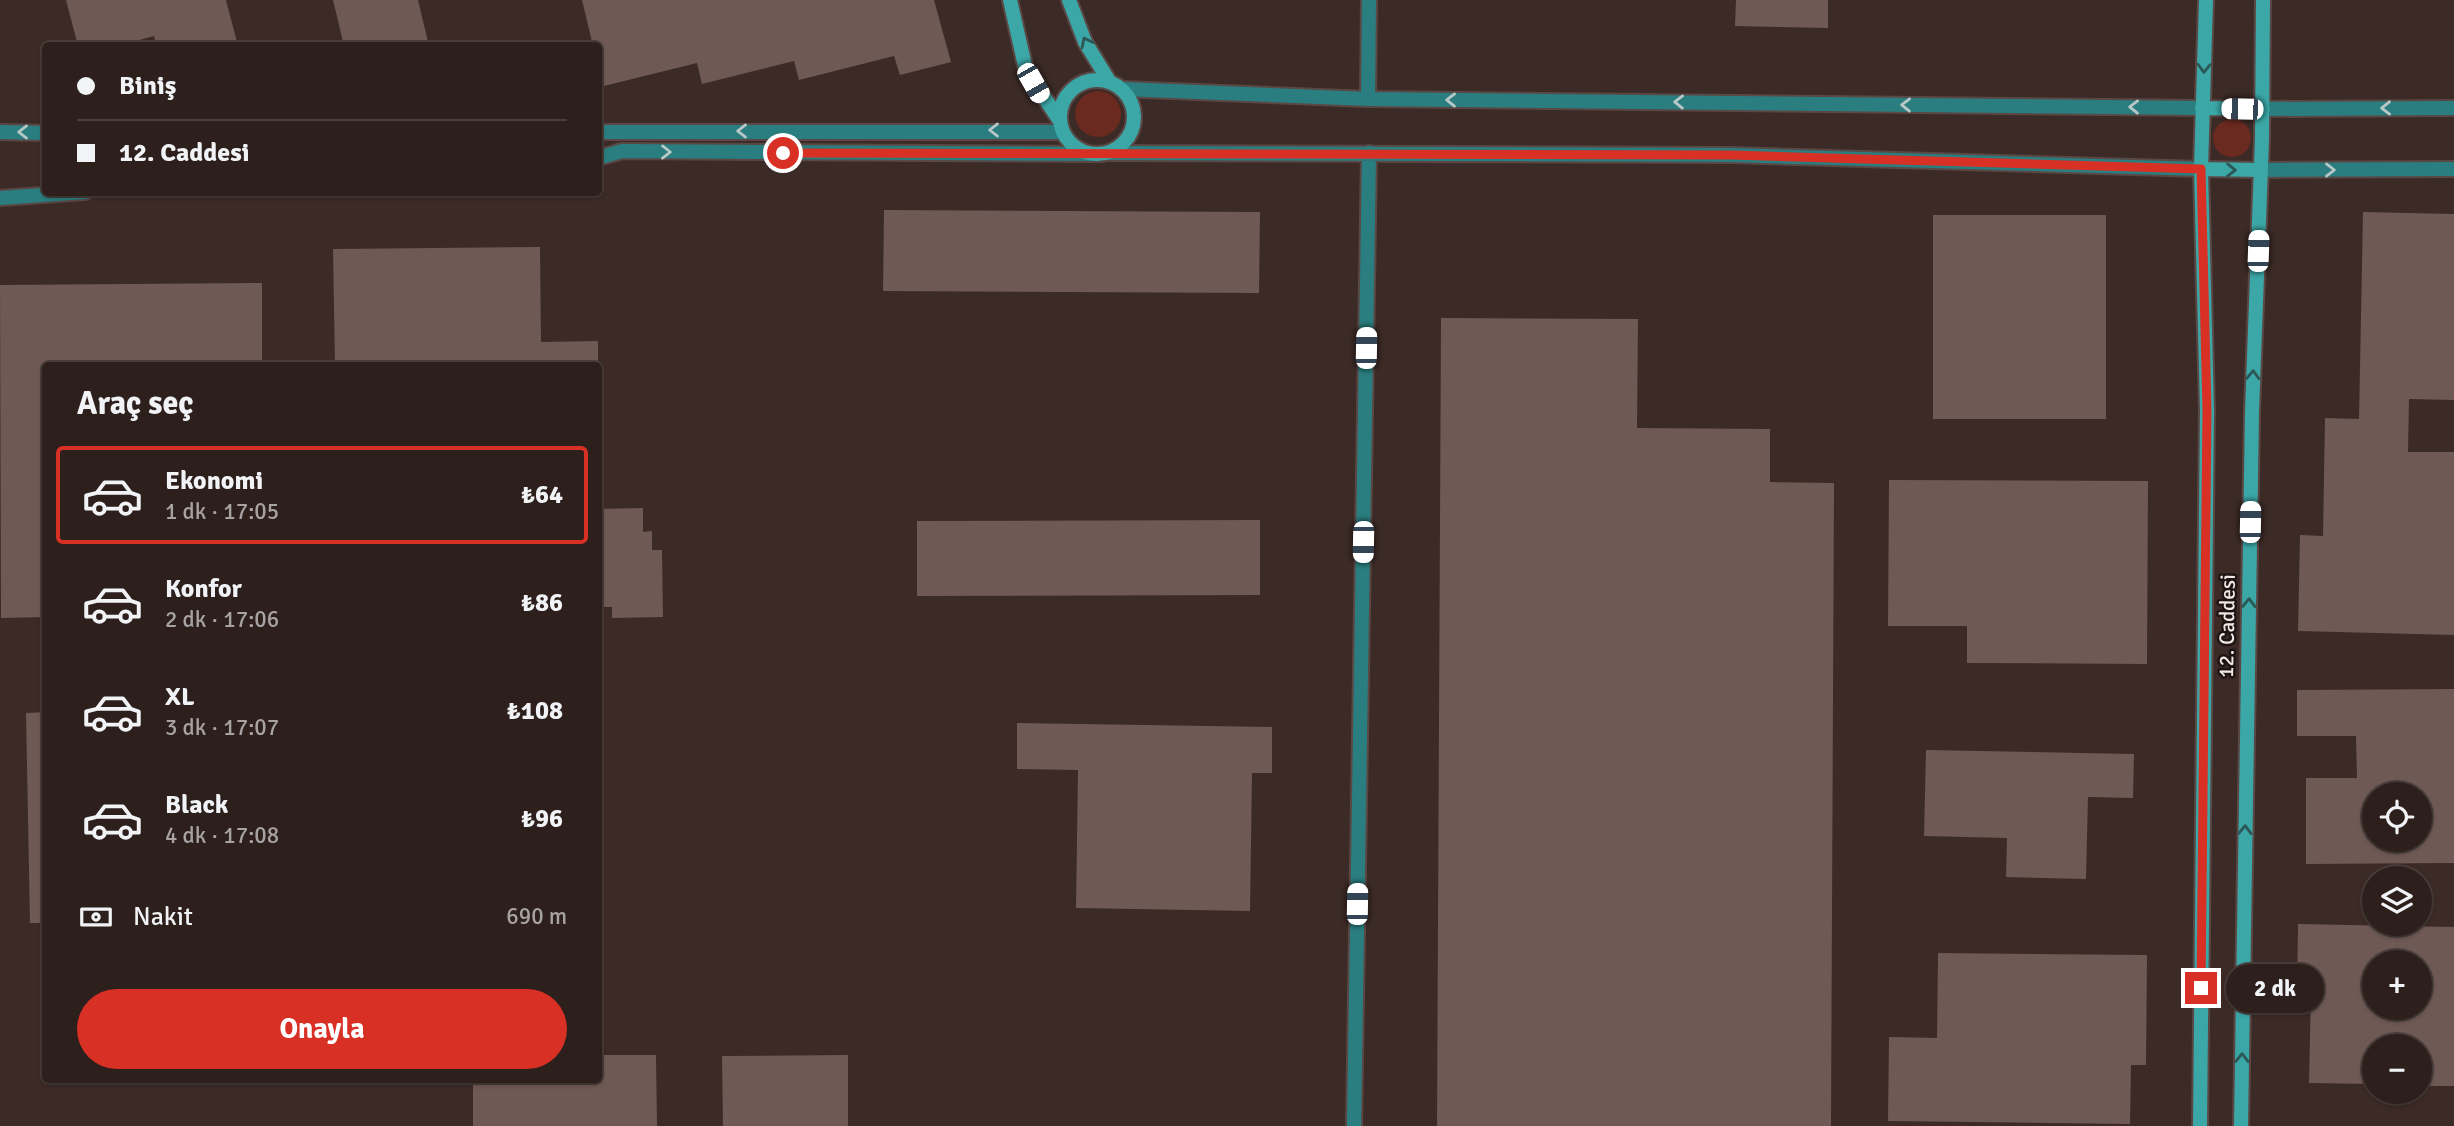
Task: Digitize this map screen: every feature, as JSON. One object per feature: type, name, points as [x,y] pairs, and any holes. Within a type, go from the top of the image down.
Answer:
[{"type":"street","points":[[1010,0],[1026,70],[1076,148],[1102,154],[1125,142],[1135,123],[1132,102],[1122,89],[1109,81],[1085,42],[1069,0]]},
{"type":"street","points":[[1368,99],[1369,0]]},
{"type":"street","name":"12. Caddesi","points":[[2200,1126],[2207,410],[2201,169],[2206,0]]},
{"type":"street","name":"12. Caddesi","points":[[2241,1126],[2252,412],[2263,109],[2263,0]]},
{"type":"street","points":[[1061,127],[1063,100],[1069,92],[1088,81],[1109,81]]},
{"type":"street","points":[[1122,89],[1368,99],[2263,109],[2454,108]]},
{"type":"street","points":[[602,132],[1061,127]]},
{"type":"street","points":[[0,132],[42,132]]},
{"type":"street","points":[[602,157],[622,151],[1731,155],[2201,169],[2454,169]]},
{"type":"street","points":[[1354,1126],[1369,153]]},
{"type":"street","points":[[0,198],[42,195]]},
{"type":"shaded area","points":[[1098,91],[1114,98],[1121,114],[1114,130],[1098,137],[1082,130],[1075,114],[1082,98]]},
{"type":"shaded area","points":[[2232,119],[2245,125],[2251,138],[2245,151],[2232,157],[2219,151],[2213,138],[2219,125]]},
{"type":"building","points":[[66,0],[226,0],[237,42],[155,42],[154,36],[132,42],[77,42]]},
{"type":"building","points":[[333,0],[418,0],[428,42],[343,42]]},
{"type":"building","points":[[582,0],[934,0],[951,62],[900,75],[894,56],[799,80],[794,61],[702,84],[697,63],[604,86],[602,42],[592,42]]},
{"type":"building","points":[[1736,0],[1828,0],[1828,28],[1735,26]]},
{"type":"building","points":[[884,210],[1260,212],[1259,293],[883,291]]},
{"type":"building","points":[[2363,212],[2454,214],[2454,400],[2409,399],[2408,452],[2454,452],[2454,635],[2298,631],[2300,535],[2323,536],[2325,418],[2359,419]]},
{"type":"building","points":[[1933,215],[2106,215],[2106,419],[1933,419]]},
{"type":"building","points":[[540,247],[541,342],[598,341],[598,362],[335,362],[333,249]]},
{"type":"building","points":[[262,283],[262,362],[42,362],[42,617],[1,618],[0,285]]},
{"type":"building","points":[[1441,318],[1638,319],[1637,428],[1770,429],[1770,482],[1834,483],[1831,1126],[1437,1126]]},
{"type":"building","points":[[1889,480],[2148,481],[2147,664],[1967,663],[1967,626],[1888,626]]},
{"type":"building","points":[[643,508],[643,532],[652,531],[652,550],[662,550],[663,617],[612,618],[612,607],[602,607],[602,509]]},
{"type":"building","points":[[1260,520],[1260,595],[917,596],[917,521]]},
{"type":"building","points":[[2454,689],[2454,863],[2306,864],[2306,778],[2357,778],[2356,736],[2297,736],[2297,690]]},
{"type":"building","points":[[42,712],[42,923],[30,923],[26,713]]},
{"type":"building","points":[[1017,723],[1272,727],[1272,773],[1252,773],[1250,911],[1076,908],[1078,770],[1017,769]]},
{"type":"building","points":[[1926,750],[2134,754],[2133,798],[2088,797],[2086,879],[2006,877],[2007,838],[1924,836]]},
{"type":"building","points":[[2298,924],[2362,925],[2362,936],[2432,936],[2432,927],[2454,927],[2454,1086],[2432,1086],[2432,1034],[2362,1034],[2362,1084],[2309,1083],[2311,990],[2297,989]]},
{"type":"building","points":[[1938,953],[2147,955],[2146,1065],[2131,1065],[2130,1124],[1888,1121],[1889,1037],[1937,1038]]},
{"type":"building","points":[[602,1055],[656,1055],[657,1126],[473,1126],[473,1083],[602,1083]]},
{"type":"building","points":[[848,1055],[848,1126],[723,1126],[722,1056]]},
{"type":"route","points":[[783,153],[1731,155],[2201,169],[2207,410],[2201,988]]}]
